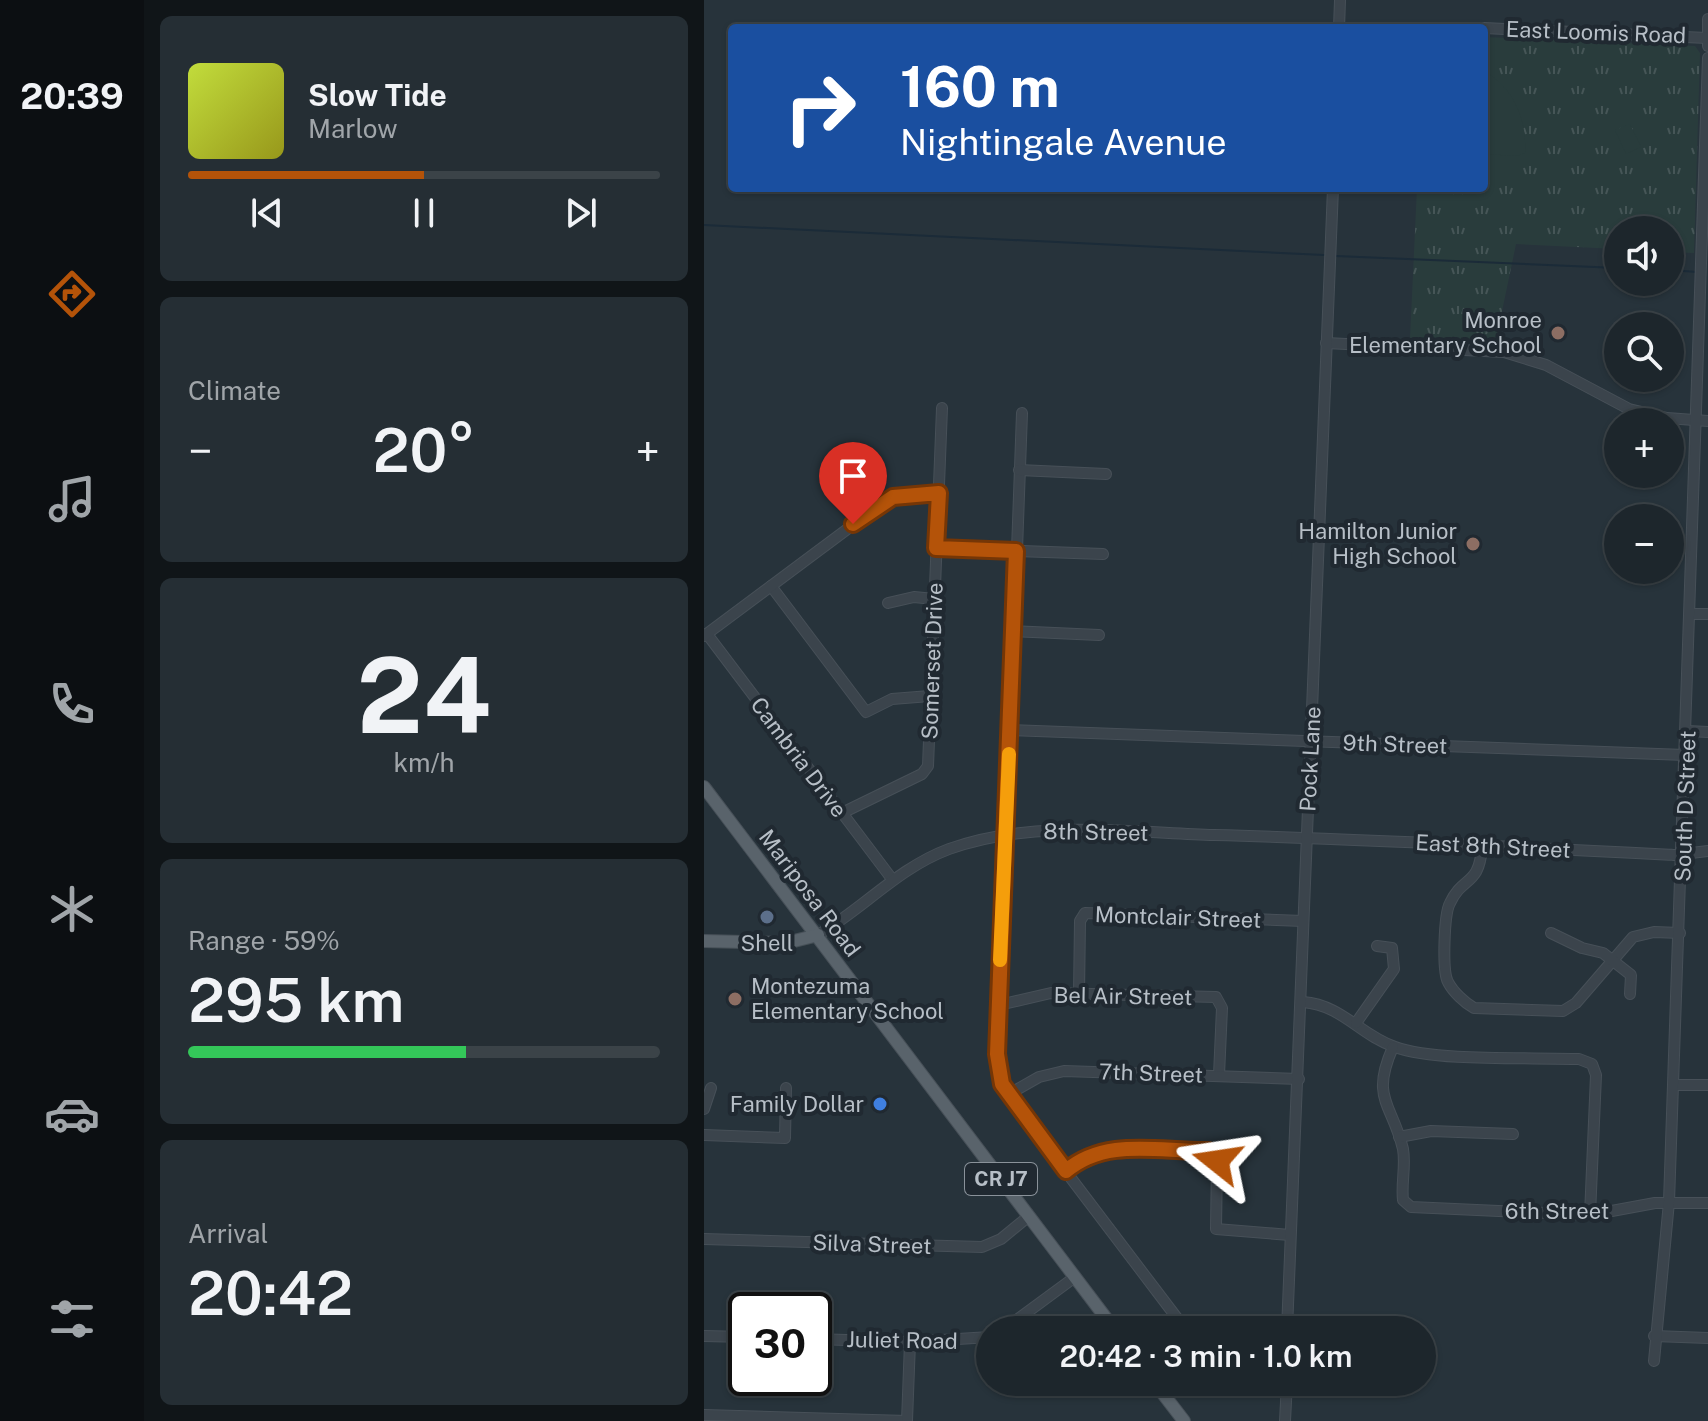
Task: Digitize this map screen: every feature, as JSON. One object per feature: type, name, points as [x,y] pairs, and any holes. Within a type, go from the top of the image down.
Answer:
[{"type":"main road","name":"Mariposa Road","points":[[704,787],[1104,1316]]},
{"type":"main road","points":[[704,941],[786,943],[818,935]]},
{"type":"main road","points":[[1165,1396],[1184,1421]]},
{"type":"street","points":[[1339,24],[1340,0]]},
{"type":"street","points":[[1708,19],[1708,46]]},
{"type":"street","name":"East Loomis Road","points":[[1488,28],[1707,38]]},
{"type":"street","name":"South D Street","points":[[1654,1361],[1669,1202],[1685,755],[1703,421],[1708,58]]},
{"type":"street","name":"Pock Lane","points":[[1287,1316],[1303,1002],[1306,838],[1333,192]]},
{"type":"street","points":[[1326,343],[1504,352],[1546,365],[1629,409],[1703,421]]},
{"type":"street","name":"Somerset Drive","points":[[842,813],[927,769],[942,408]]},
{"type":"street","points":[[1022,413],[998,1070],[1009,1094],[1175,1316]]},
{"type":"street","points":[[1019,470],[1106,474]]},
{"type":"street","points":[[706,635],[885,501],[910,493],[939,493]]},
{"type":"street","points":[[936,548],[1103,554]]},
{"type":"street","points":[[771,586],[866,712],[892,699],[930,696]]},
{"type":"street","points":[[888,603],[914,597],[934,599]]},
{"type":"street","points":[[1692,614],[1708,614]]},
{"type":"street","points":[[1013,631],[1099,635]]},
{"type":"street","name":"Cambria Drive","points":[[706,635],[892,879]]},
{"type":"street","name":"9th Street","points":[[1009,730],[1685,755]]},
{"type":"street","points":[[1687,731],[1708,732]]},
{"type":"street","name":"8th Street","points":[[818,935],[892,879],[952,848],[1005,836],[1062,830],[1306,838]]},
{"type":"street","name":"East 8th Street","points":[[1306,838],[1482,847],[1682,853],[1708,851]]},
{"type":"street","points":[[1482,847],[1479,872],[1453,897],[1447,910],[1446,977],[1468,1004],[1481,1010],[1563,1011],[1576,1003],[1635,936],[1654,932],[1680,933]]},
{"type":"street","name":"Montclair Street","points":[[1079,993],[1079,925],[1085,913],[1303,921]]},
{"type":"street","points":[[1551,933],[1612,959],[1631,975],[1630,994]]},
{"type":"street","points":[[1356,1023],[1394,969],[1392,948],[1377,946]]},
{"type":"street","name":"Bel Air Street","points":[[999,1005],[1051,993],[1216,997],[1222,1008],[1219,1075]]},
{"type":"street","points":[[1303,1002],[1326,1005],[1393,1047],[1421,1053],[1579,1059],[1592,1064],[1596,1075],[1590,1215]]},
{"type":"street","points":[[1393,1047],[1384,1071],[1382,1092],[1399,1137],[1431,1131],[1513,1134]]},
{"type":"street","name":"7th Street","points":[[1009,1094],[1039,1077],[1064,1071],[1299,1079]]},
{"type":"street","points":[[1674,1085],[1708,1085]]},
{"type":"street","points":[[704,1109],[711,1088]]},
{"type":"street","points":[[704,1135],[785,1138],[786,1088]]},
{"type":"street","name":"6th Street","points":[[1399,1137],[1406,1205],[1417,1208],[1590,1215],[1669,1202],[1708,1203]]},
{"type":"street","points":[[1066,1171],[1090,1154],[1109,1149],[1208,1151],[1217,1161],[1216,1229],[1290,1235]]},
{"type":"street","name":"Silva Street","points":[[704,1239],[982,1247],[1001,1239],[1029,1216]]},
{"type":"street","points":[[1022,1316],[1075,1277]]},
{"type":"street","points":[[704,1336],[728,1337]]},
{"type":"street","points":[[1654,1336],[1708,1338]]},
{"type":"street","name":"Juliet Road","points":[[832,1340],[910,1342],[976,1338]]},
{"type":"street","points":[[704,1415],[907,1421],[910,1342]]},
{"type":"street","points":[[1285,1421],[1286,1396]]},
{"type":"green space","points":[[1488,37],[1695,46],[1700,53],[1694,253],[1684,253],[1684,216],[1604,216],[1604,248],[1516,244],[1496,340],[1410,339],[1417,192],[1488,192]]},
{"type":"green space","points":[[1488,74],[1511,96],[1521,117],[1525,153],[1517,156],[1488,154]]},
{"type":"green space","points":[[1630,124],[1641,147],[1626,154],[1615,130]]},
{"type":"waterway","points":[[704,225],[1324,255]]},
{"type":"waterway","points":[[1336,256],[1604,267]]},
{"type":"waterway","points":[[1684,271],[1697,272]]},
{"type":"slow traffic","points":[[1000,960],[1009,754]]},
{"type":"place","name":"Monroe Elementary School","points":[[1558,333]]},
{"type":"place","name":"Hamilton Junior High School","points":[[1473,544]]},
{"type":"place","name":"Shell","points":[[767,917]]},
{"type":"place","name":"Montezuma Elementary School","points":[[735,999]]},
{"type":"place","name":"Family Dollar","points":[[880,1104]]},
{"type":"route","points":[[853,524],[885,501],[901,494],[939,493],[936,548],[1016,551],[997,1054],[1002,1084],[1066,1171],[1090,1154],[1109,1149],[1208,1151],[1217,1161]]}]
